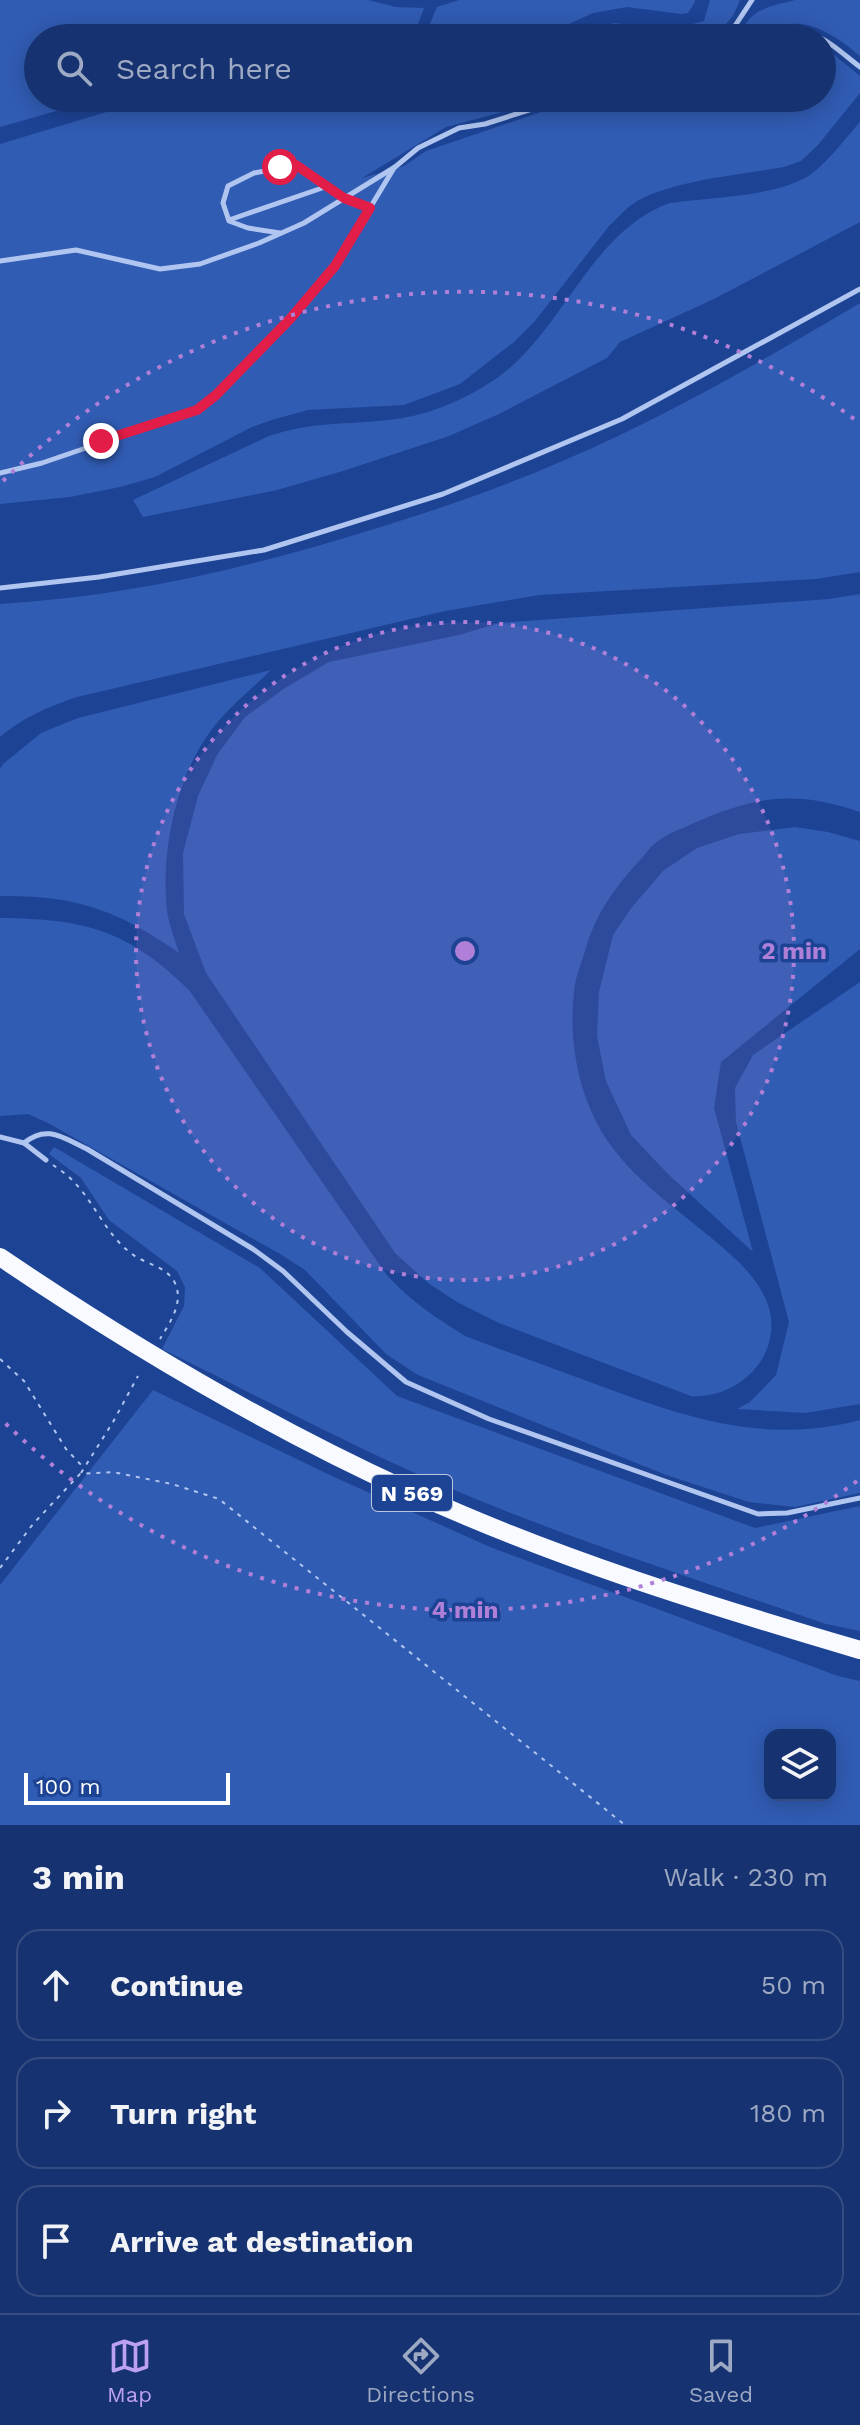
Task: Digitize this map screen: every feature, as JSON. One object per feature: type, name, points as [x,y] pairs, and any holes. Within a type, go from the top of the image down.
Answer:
[{"type":"main road","name":"N 569","points":[[0,1257],[184,1375],[312,1444],[408,1491],[541,1547],[668,1591],[860,1650]]},
{"type":"lane","points":[[736,24],[752,0]]},
{"type":"lane","points":[[836,48],[860,67]]},
{"type":"lane","points":[[0,261],[76,250],[160,269],[200,264],[304,223],[395,167],[418,148],[459,128],[485,124],[523,112]]},
{"type":"lane","points":[[229,221],[223,203],[228,186],[254,173],[296,165],[344,198],[370,208]]},
{"type":"lane","points":[[0,473],[42,463],[197,410],[216,395],[290,319],[335,266],[395,167]]},
{"type":"lane","points":[[229,221],[326,187]]},
{"type":"lane","points":[[229,221],[248,228],[282,233]]},
{"type":"lane","points":[[0,588],[99,577],[264,550],[443,494],[622,419],[860,289]]},
{"type":"lane","points":[[24,1143],[34,1134],[46,1132],[87,1149],[253,1249],[283,1271],[347,1332],[406,1382],[489,1419],[758,1514],[787,1513],[860,1498]]},
{"type":"lane","points":[[0,1137],[24,1143],[46,1160]]},
{"type":"path","points":[[46,1160],[74,1181],[114,1238],[134,1256],[159,1267],[173,1279],[177,1309],[159,1340]]},
{"type":"path","points":[[0,1359],[24,1381],[66,1449],[84,1468]]},
{"type":"path","points":[[0,1568],[33,1524],[80,1474],[138,1376]]},
{"type":"path","points":[[80,1474],[113,1472],[172,1484],[219,1499],[625,1825]]},
{"type":"shaded area","points":[[0,0],[368,0],[396,7],[424,8],[418,24],[24,24],[24,112],[53,112],[0,127]]},
{"type":"shaded area","points":[[459,0],[695,0],[688,13],[627,7],[593,13],[569,24],[430,24],[437,7]]},
{"type":"shaded area","points":[[710,0],[740,0],[726,24],[693,24],[704,21]]},
{"type":"shaded area","points":[[795,0],[860,0],[860,56],[836,38],[836,24],[746,24],[756,13]]},
{"type":"shaded area","points":[[836,56],[860,76],[860,93],[801,161],[784,167],[676,186],[643,198],[625,210],[535,321],[514,342],[460,384],[404,405],[308,410],[275,419],[252,427],[155,477],[120,487],[70,497],[0,504],[0,144],[106,112],[502,112],[446,127],[362,178],[404,166],[426,151],[541,112],[836,112]]},
{"type":"shaded area","points":[[860,122],[860,222],[714,299],[620,342],[607,358],[499,414],[449,436],[343,471],[277,490],[143,517],[133,500],[285,431],[403,418],[467,396],[516,363],[596,261],[617,237],[642,217],[670,203],[784,187],[814,172]]},
{"type":"shaded area","points":[[860,303],[860,572],[816,579],[539,595],[445,611],[77,697],[37,713],[0,737],[0,604],[92,595],[228,569],[317,546],[458,501],[554,465],[647,422],[740,373]]},
{"type":"shaded area","points":[[860,594],[860,812],[816,801],[776,799],[738,806],[662,838],[607,901],[589,938],[576,982],[573,1012],[575,1053],[584,1093],[601,1130],[635,1173],[742,1266],[758,1285],[768,1306],[771,1335],[759,1364],[736,1385],[722,1392],[691,1396],[499,1323],[428,1283],[395,1253],[206,973],[184,914],[183,853],[198,796],[217,755],[245,717],[329,662],[459,635],[499,623],[829,599]]},
{"type":"shaded area","points":[[271,670],[210,732],[179,794],[169,841],[166,888],[168,916],[179,953],[136,926],[95,908],[51,898],[0,896],[0,769],[3,764],[41,733],[78,718]]},
{"type":"shaded area","points":[[795,827],[860,841],[860,949],[721,1062],[714,1108],[753,1252],[668,1174],[631,1135],[606,1081],[597,1036],[599,992],[613,935],[663,871],[697,848],[739,834]]},
{"type":"shaded area","points":[[0,918],[56,921],[103,932],[145,953],[167,969],[189,990],[386,1274],[443,1322],[465,1336],[695,1417],[759,1429],[792,1430],[860,1420],[860,1493],[795,1507],[749,1502],[666,1475],[418,1375],[386,1354],[305,1270],[280,1254],[48,1123],[28,1114],[0,1116]]},
{"type":"shaded area","points":[[860,982],[860,1404],[805,1413],[737,1409],[750,1402],[776,1375],[789,1322],[736,1122],[735,1088],[753,1055]]},
{"type":"shaded area","points":[[54,1147],[260,1268],[397,1396],[755,1528],[860,1506],[860,1631],[826,1624],[676,1573],[479,1500],[363,1449],[162,1349],[184,1306],[185,1287],[177,1271],[109,1220],[81,1178],[49,1154]]},
{"type":"shaded area","points":[[153,1390],[334,1477],[490,1547],[838,1676],[860,1681],[860,1825],[0,1825],[0,1585]]},
{"type":"route","points":[[101,441],[197,410],[216,395],[290,319],[335,266],[370,208],[344,198],[296,165],[280,167]]}]
